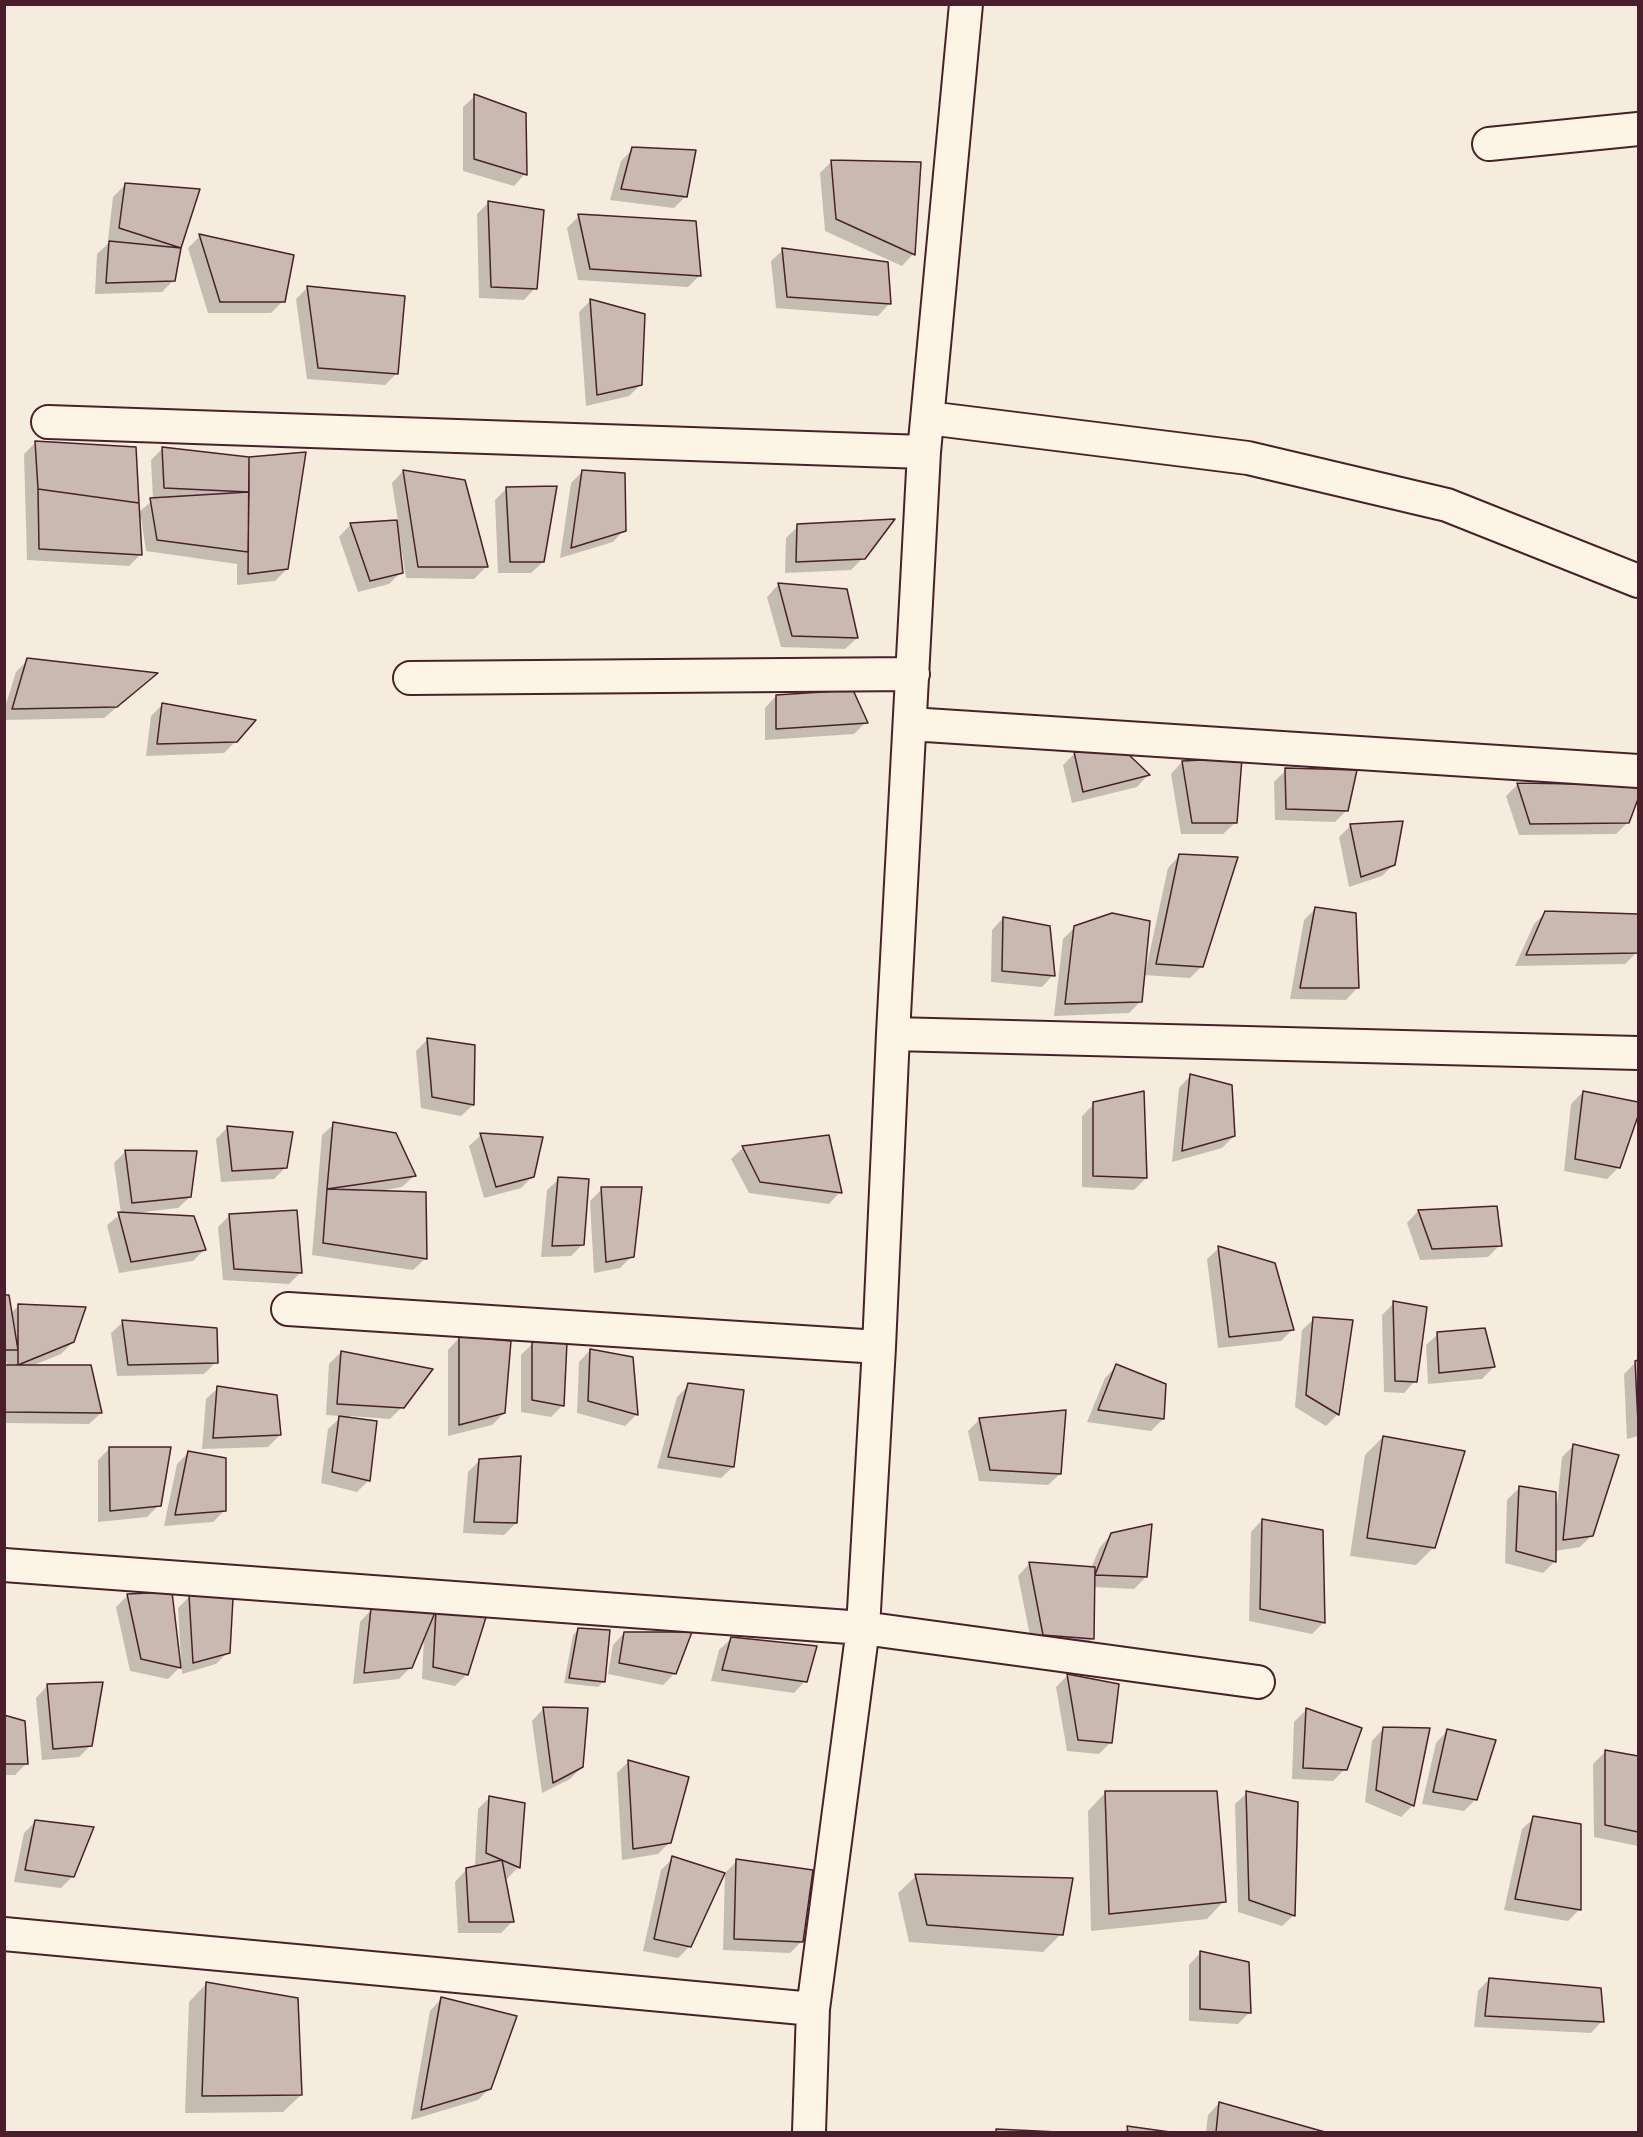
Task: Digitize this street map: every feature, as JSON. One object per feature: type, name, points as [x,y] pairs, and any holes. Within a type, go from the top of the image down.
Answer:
[{"type":"street","points":[[808,2133],[813,2009],[863,1628],[924,452],[966,4]]},
{"type":"street","points":[[1489,144],[1638,129]]},
{"type":"street","points":[[928,418],[1248,458],[1447,505],[1638,582]]},
{"type":"street","points":[[48,422],[924,452]]},
{"type":"street","points":[[410,678],[913,674]]},
{"type":"street","points":[[910,723],[1638,771]]},
{"type":"street","points":[[893,1034],[1638,1053]]},
{"type":"street","points":[[288,1309],[879,1347]]},
{"type":"street","points":[[4,1565],[863,1628],[1258,1682]]},
{"type":"street","points":[[4,1934],[813,2009]]},
{"type":"building","points":[[474,94],[526,113],[527,175],[474,159]]},
{"type":"building","points":[[632,147],[696,150],[687,197],[621,189]]},
{"type":"building","points":[[831,160],[921,162],[915,255],[836,219]]},
{"type":"building","points":[[125,183],[200,189],[181,248],[119,228]]},
{"type":"building","points":[[488,201],[544,210],[537,289],[491,287]]},
{"type":"building","points":[[578,214],[696,221],[701,276],[590,269]]},
{"type":"building","points":[[199,234],[294,255],[285,302],[220,302]]},
{"type":"building","points":[[109,241],[181,248],[175,281],[106,283]]},
{"type":"building","points":[[782,248],[888,262],[891,304],[787,297]]},
{"type":"building","points":[[307,286],[405,296],[398,374],[318,368]]},
{"type":"building","points":[[590,299],[645,314],[642,385],[597,395]]},
{"type":"building","points":[[35,441],[136,447],[139,503],[38,489]]},
{"type":"building","points":[[162,447],[249,457],[249,492],[164,488]]},
{"type":"building","points":[[306,452],[288,569],[248,574],[249,457]]},
{"type":"building","points":[[403,470],[465,480],[488,567],[418,567]]},
{"type":"building","points":[[582,470],[625,473],[626,531],[571,548]]},
{"type":"building","points":[[557,486],[544,562],[510,562],[506,487]]},
{"type":"building","points":[[38,489],[139,503],[142,555],[39,549]]},
{"type":"building","points":[[249,492],[248,552],[157,540],[150,498]]},
{"type":"building","points":[[895,519],[865,559],[796,562],[797,524]]},
{"type":"building","points":[[397,520],[403,573],[370,581],[350,523]]},
{"type":"building","points":[[778,583],[847,589],[858,638],[792,636]]},
{"type":"building","points":[[27,658],[158,673],[117,707],[12,709]]},
{"type":"building","points":[[853,690],[868,723],[776,729],[776,695]]},
{"type":"building","points":[[162,703],[256,720],[237,742],[157,744]]},
{"type":"building","points":[[1074,752],[1127,753],[1150,775],[1083,792]]},
{"type":"building","points":[[1242,758],[1237,823],[1192,823],[1182,761]]},
{"type":"building","points":[[1285,768],[1357,770],[1348,811],[1286,809]]},
{"type":"building","points":[[1517,783],[1638,785],[1638,799],[1629,823],[1530,824]]},
{"type":"building","points":[[1403,821],[1395,865],[1361,877],[1350,824]]},
{"type":"building","points":[[1179,854],[1238,857],[1203,967],[1156,964]]},
{"type":"building","points":[[1315,907],[1356,913],[1359,988],[1300,988]]},
{"type":"building","points":[[1545,911],[1638,914],[1638,953],[1526,955]]},
{"type":"building","points":[[1112,913],[1150,921],[1142,1002],[1065,1004],[1074,926]]},
{"type":"building","points":[[1003,917],[1050,926],[1055,976],[1002,971]]},
{"type":"building","points":[[427,1038],[475,1045],[474,1105],[432,1097]]},
{"type":"building","points":[[1190,1074],[1232,1085],[1235,1136],[1182,1151]]},
{"type":"building","points":[[1144,1091],[1147,1178],[1093,1176],[1093,1102]]},
{"type":"building","points":[[1583,1091],[1638,1102],[1638,1116],[1620,1168],[1575,1159]]},
{"type":"building","points":[[333,1122],[396,1133],[416,1176],[327,1189]]},
{"type":"building","points":[[227,1126],[293,1132],[287,1168],[232,1171]]},
{"type":"building","points":[[480,1133],[543,1137],[534,1177],[496,1187]]},
{"type":"building","points":[[829,1135],[842,1193],[760,1182],[742,1146]]},
{"type":"building","points":[[125,1150],[197,1151],[191,1197],[132,1203]]},
{"type":"building","points":[[558,1177],[589,1179],[584,1245],[552,1246]]},
{"type":"building","points":[[601,1187],[642,1187],[634,1257],[606,1262]]},
{"type":"building","points":[[327,1189],[426,1192],[427,1259],[323,1243]]},
{"type":"building","points":[[1497,1206],[1502,1246],[1432,1249],[1418,1210]]},
{"type":"building","points":[[297,1210],[302,1273],[234,1269],[229,1214]]},
{"type":"building","points":[[118,1212],[194,1216],[206,1250],[131,1262]]},
{"type":"building","points":[[1218,1246],[1275,1263],[1294,1330],[1229,1337]]},
{"type":"building","points":[[4,1295],[9,1295],[18,1350],[4,1350]]},
{"type":"building","points":[[1393,1301],[1427,1307],[1417,1382],[1395,1381]]},
{"type":"building","points":[[18,1304],[86,1307],[74,1342],[18,1365]]},
{"type":"building","points":[[1313,1317],[1353,1320],[1339,1415],[1306,1395]]},
{"type":"building","points":[[122,1320],[217,1328],[218,1363],[128,1365]]},
{"type":"building","points":[[1485,1328],[1495,1367],[1439,1373],[1437,1332]]},
{"type":"building","points":[[459,1336],[511,1341],[505,1413],[459,1425]]},
{"type":"building","points":[[532,1342],[567,1342],[564,1406],[532,1400]]},
{"type":"building","points":[[590,1349],[633,1357],[638,1415],[588,1401]]},
{"type":"building","points":[[341,1351],[433,1369],[404,1408],[337,1404]]},
{"type":"building","points":[[1638,1360],[1638,1423],[1635,1361]]},
{"type":"building","points":[[1116,1364],[1166,1384],[1164,1419],[1098,1410]]},
{"type":"building","points":[[4,1365],[91,1365],[102,1413],[4,1412]]},
{"type":"building","points":[[688,1383],[744,1390],[734,1467],[668,1457]]},
{"type":"building","points":[[217,1386],[277,1395],[281,1435],[213,1438]]},
{"type":"building","points":[[1066,1410],[1061,1474],[990,1470],[979,1418]]},
{"type":"building","points":[[339,1416],[377,1421],[370,1481],[332,1472]]},
{"type":"building","points":[[1383,1436],[1465,1451],[1435,1548],[1367,1538]]},
{"type":"building","points":[[1573,1444],[1619,1455],[1593,1536],[1563,1540]]},
{"type":"building","points":[[109,1447],[171,1447],[161,1506],[110,1511]]},
{"type":"building","points":[[188,1451],[226,1458],[226,1511],[175,1515]]},
{"type":"building","points":[[521,1456],[517,1523],[474,1522],[479,1459]]},
{"type":"building","points":[[1519,1486],[1556,1492],[1556,1562],[1516,1551]]},
{"type":"building","points":[[1262,1519],[1323,1530],[1325,1623],[1260,1609]]},
{"type":"building","points":[[1152,1524],[1147,1577],[1095,1575],[1111,1533]]},
{"type":"building","points":[[1029,1562],[1095,1567],[1094,1639],[1043,1635]]},
{"type":"building","points":[[172,1592],[181,1668],[141,1659],[127,1594]]},
{"type":"building","points":[[189,1595],[233,1598],[230,1653],[193,1663]]},
{"type":"building","points":[[371,1608],[436,1610],[412,1668],[364,1673]]},
{"type":"building","points":[[436,1610],[487,1614],[468,1675],[433,1667]]},
{"type":"building","points":[[578,1628],[610,1630],[605,1682],[569,1678]]},
{"type":"building","points":[[624,1632],[692,1632],[676,1674],[619,1663]]},
{"type":"building","points":[[731,1637],[817,1646],[807,1682],[722,1670]]},
{"type":"building","points":[[1067,1674],[1119,1684],[1112,1743],[1078,1740]]},
{"type":"building","points":[[103,1682],[92,1746],[53,1749],[47,1684]]},
{"type":"building","points":[[543,1707],[588,1708],[583,1767],[553,1783]]},
{"type":"building","points":[[1306,1708],[1362,1728],[1347,1770],[1303,1768]]},
{"type":"building","points":[[4,1715],[25,1721],[28,1764],[4,1764]]},
{"type":"building","points":[[1383,1727],[1430,1728],[1414,1806],[1376,1790]]},
{"type":"building","points":[[1447,1729],[1496,1740],[1477,1800],[1433,1792]]},
{"type":"building","points":[[1605,1750],[1638,1756],[1638,1832],[1605,1825]]},
{"type":"building","points":[[628,1760],[689,1777],[671,1843],[633,1849]]},
{"type":"building","points":[[1105,1791],[1217,1791],[1226,1902],[1109,1914]]},
{"type":"building","points":[[1246,1791],[1298,1802],[1295,1916],[1249,1900]]},
{"type":"building","points":[[489,1796],[525,1803],[520,1868],[486,1853]]},
{"type":"building","points":[[1533,1816],[1581,1824],[1581,1910],[1515,1899]]},
{"type":"building","points":[[35,1820],[94,1827],[74,1877],[25,1870]]},
{"type":"building","points":[[672,1856],[725,1873],[691,1947],[654,1939]]},
{"type":"building","points":[[736,1859],[813,1870],[803,1942],[734,1939]]},
{"type":"building","points":[[502,1860],[514,1922],[469,1922],[466,1868]]},
{"type":"building","points":[[915,1874],[1073,1878],[1063,1935],[927,1925]]},
{"type":"building","points":[[1200,1951],[1249,1962],[1251,2013],[1200,2009]]},
{"type":"building","points":[[1489,1978],[1601,1988],[1604,2022],[1485,2016]]},
{"type":"building","points":[[206,1982],[298,1998],[302,2095],[202,2096]]},
{"type":"building","points":[[441,1997],[517,2016],[491,2089],[421,2110]]},
{"type":"building","points":[[1219,2102],[1325,2132],[1216,2132]]},
{"type":"building","points":[[1127,2126],[1170,2132],[1128,2132]]},
{"type":"building","points":[[996,2129],[1058,2132],[996,2132]]}]
